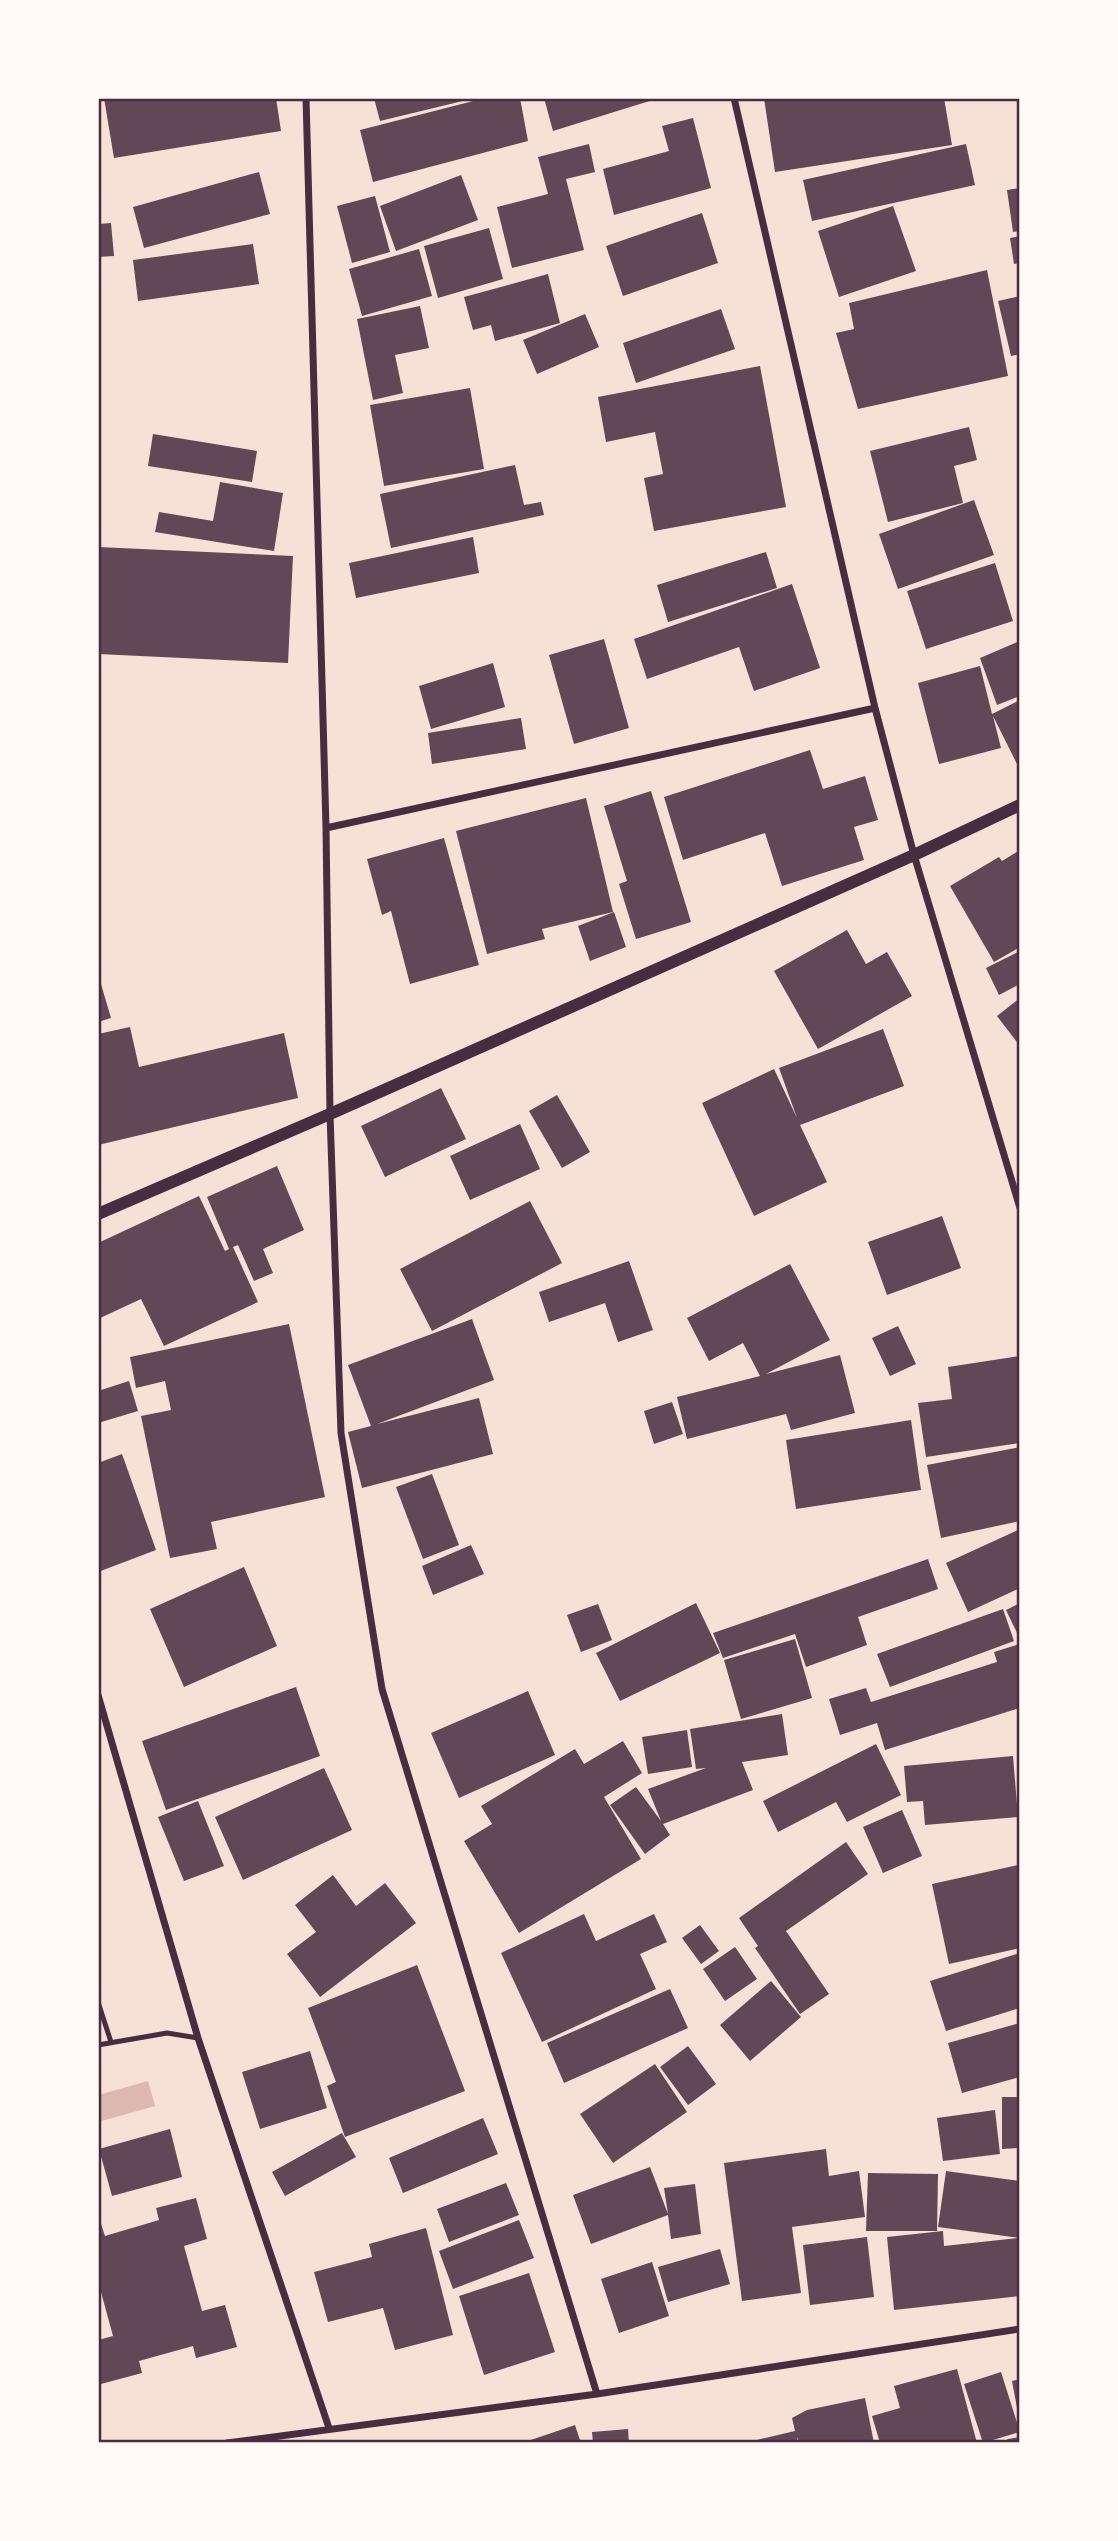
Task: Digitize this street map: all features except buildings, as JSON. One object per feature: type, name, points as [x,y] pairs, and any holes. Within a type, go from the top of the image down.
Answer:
[{"type":"street","points":[[306,98],[326,828],[330,1114],[341,1433],[382,1689],[597,2394]]},
{"type":"street","points":[[734,98],[875,708],[914,855],[1020,1208]]},
{"type":"street","points":[[326,828],[875,708]]},
{"type":"street","points":[[98,1214],[914,855],[1020,804]]},
{"type":"street","points":[[98,1695],[198,2038],[329,2428]]},
{"type":"street","points":[[227,2443],[597,2394],[1020,2329]]},
{"type":"lane","points":[[98,2002],[111,2042]]},
{"type":"lane","points":[[98,2045],[167,2033],[198,2038]]},
{"type":"shaded area","points":[[148,2081],[155,2106],[98,2122],[98,2095]]}]
